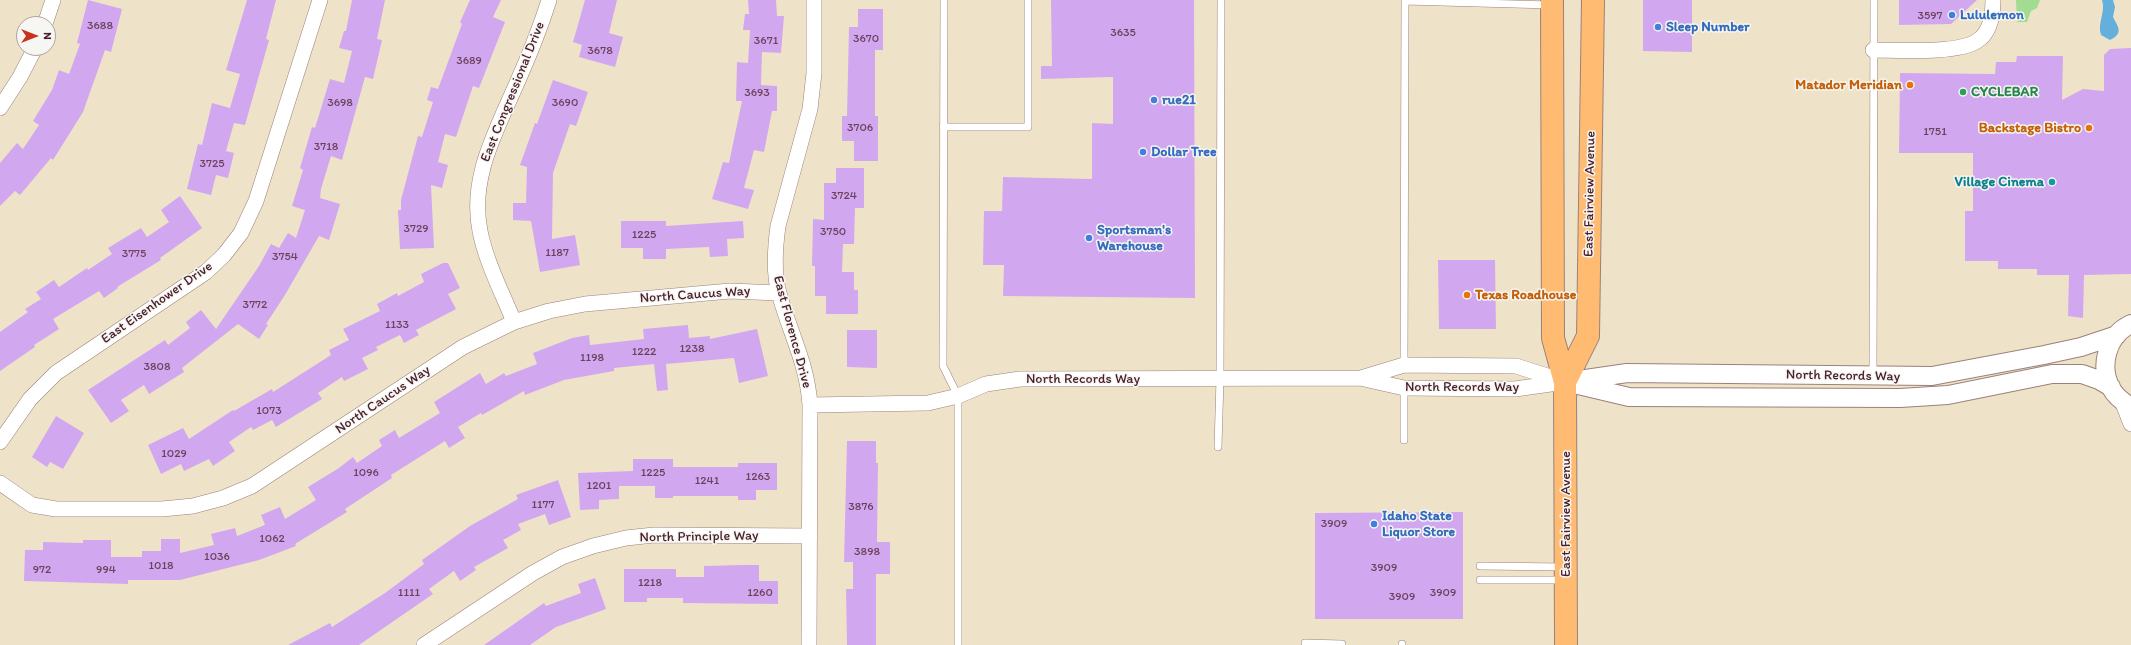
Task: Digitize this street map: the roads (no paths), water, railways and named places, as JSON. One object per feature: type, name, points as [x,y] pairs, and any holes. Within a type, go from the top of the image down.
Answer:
[{"type":"main road","name":"East Fairview Avenue","points":[[1566,382],[1588,336],[1593,0]]},
{"type":"main road","name":"East Fairview Avenue","points":[[1553,2],[1553,338],[1566,382],[1566,645]]},
{"type":"street","points":[[48,16],[53,0]]},
{"type":"street","name":"East Eisenhower Drive","points":[[0,442],[30,399],[56,373],[206,272],[224,255],[241,233],[256,201],[320,0]]},
{"type":"street","name":"East Congressional Drive","points":[[514,322],[484,249],[479,223],[478,190],[482,168],[489,148],[539,33],[549,0]]},
{"type":"street","name":"East Florence Drive","points":[[809,645],[810,405],[805,367],[779,293],[776,274],[775,245],[778,226],[810,109],[814,73],[814,0]]},
{"type":"street","points":[[1873,50],[1940,49],[1969,45],[1983,35],[1989,25],[1992,11],[1992,0]]},
{"type":"street","points":[[0,108],[20,77],[31,56]]},
{"type":"street","name":"North Caucus Way","points":[[0,482],[32,505],[56,509],[162,509],[193,506],[223,498],[252,486],[463,346],[514,322],[549,311],[585,304],[730,291],[779,293]]},
{"type":"street","points":[[2124,329],[2109,346],[2105,360],[2106,374],[2121,398],[2131,424]]},
{"type":"street","name":"North Records Way","points":[[810,405],[928,403],[958,396],[986,384],[1020,379],[1360,378],[1404,388],[1515,389],[1627,373],[1873,377],[1932,376],[2044,356],[2081,347],[2124,329]]},
{"type":"street","name":"North Records Way","points":[[1360,378],[1404,365],[1516,366],[1566,382],[1629,397],[1900,398],[1948,395],[2052,374],[2082,374],[2099,380],[2121,398]]},
{"type":"street","name":"North Principle Way","points":[[424,645],[533,572],[562,557],[593,546],[626,538],[654,535],[810,536]]},
{"type":"lane","points":[[944,0],[943,366],[958,396],[958,645]]},
{"type":"lane","points":[[943,127],[1028,127],[1028,0]]},
{"type":"lane","points":[[1218,447],[1220,379],[1221,0]]},
{"type":"lane","points":[[1873,377],[1874,0]]},
{"type":"lane","points":[[1404,365],[1405,1],[1553,2]]},
{"type":"lane","points":[[1404,388],[1404,440]]},
{"type":"lane","points":[[1480,566],[1566,574]]},
{"type":"lane","points":[[1480,580],[1566,574]]},
{"type":"lane","points":[[1305,643],[1342,644]]},
{"type":"water","points":[[2102,0],[2113,0],[2115,7],[2113,17],[2119,30],[2117,35],[2110,40],[2101,35],[2100,31],[2103,9]]},
{"type":"place","name":"Lululemon","points":[[1952,15]]},
{"type":"place","name":"Sleep Number","points":[[1658,27]]},
{"type":"place","name":"Matador Meridian","points":[[1910,85]]},
{"type":"place","name":"CYCLEBAR","points":[[1963,92]]},
{"type":"place","name":"rue21","points":[[1154,100]]},
{"type":"place","name":"Backstage Bistro","points":[[2089,128]]},
{"type":"place","name":"Dollar Tree","points":[[1143,152]]},
{"type":"place","name":"Village Cinema","points":[[2052,182]]},
{"type":"place","name":"Sportsman's Warehouse","points":[[1089,238]]},
{"type":"place","name":"Texas Roadhouse","points":[[1467,295]]},
{"type":"place","name":"Idaho State Liquor Store","points":[[1374,524]]}]
